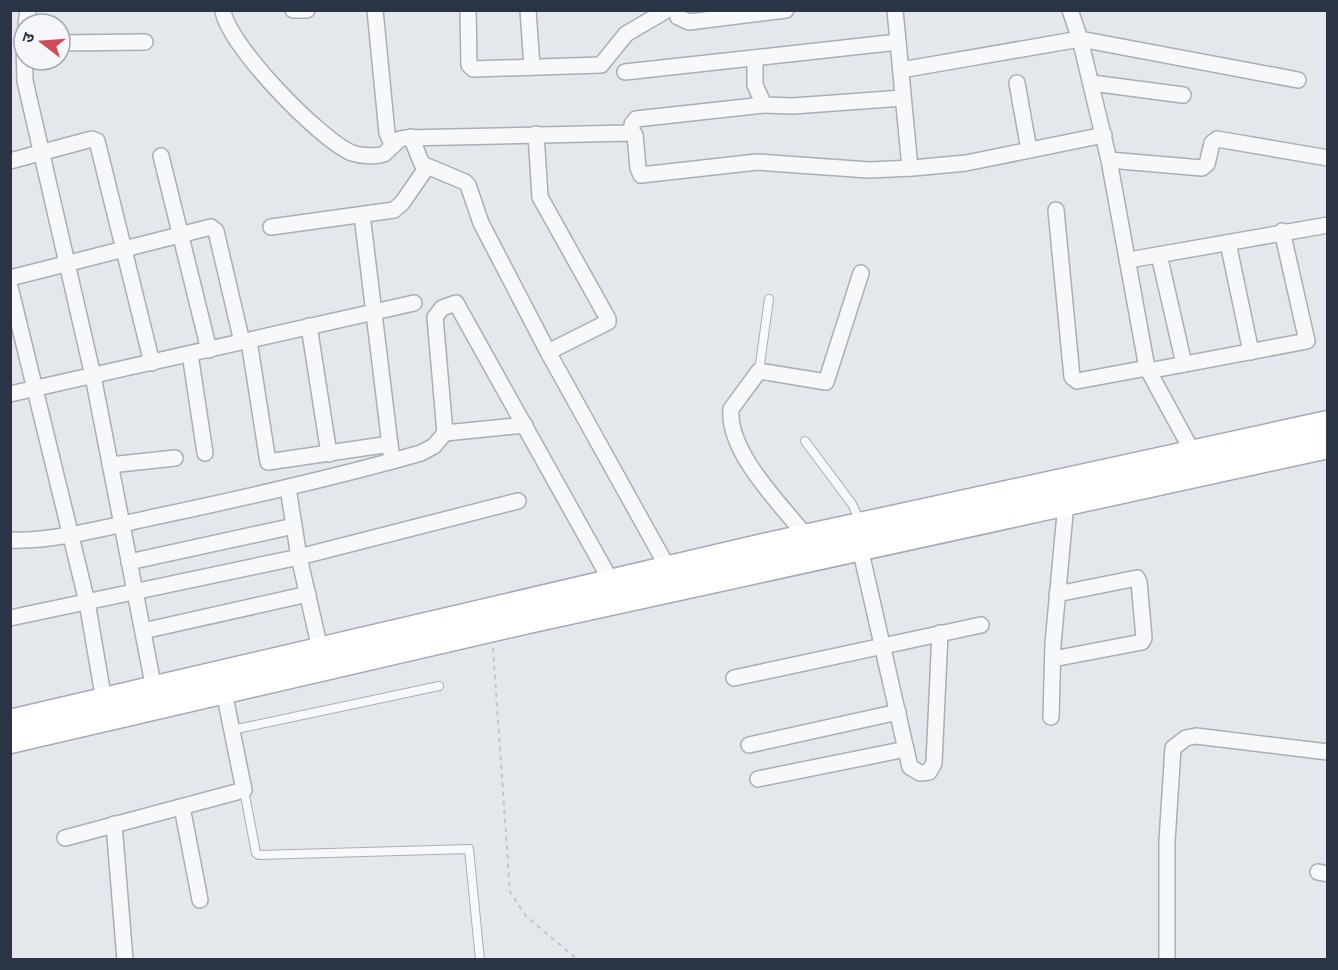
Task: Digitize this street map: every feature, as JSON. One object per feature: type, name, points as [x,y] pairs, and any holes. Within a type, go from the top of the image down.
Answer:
[{"type":"main road","points":[[10,722],[807,537],[861,536],[1065,503],[1328,423]]},
{"type":"main road","points":[[10,741],[491,630],[861,536],[1198,463],[1328,446]]},
{"type":"street","points":[[223,10],[231,33],[306,120],[351,153],[378,156],[400,139],[411,137],[632,133]]},
{"type":"street","points":[[293,10],[307,10]]},
{"type":"street","points":[[375,10],[387,133],[391,142],[395,143]]},
{"type":"street","points":[[468,10],[470,68],[601,65],[626,34],[667,10]]},
{"type":"street","points":[[528,10],[532,67]]},
{"type":"street","points":[[678,10],[678,16],[689,22],[786,10]]},
{"type":"street","points":[[895,10],[910,168]]},
{"type":"street","points":[[1070,10],[1092,83],[1104,135],[1129,260],[1147,370],[1198,463]]},
{"type":"street","points":[[901,70],[1080,39],[1298,80]]},
{"type":"street","points":[[72,44],[145,42]]},
{"type":"street","points":[[625,72],[898,42]]},
{"type":"street","points":[[755,58],[755,85],[764,105]]},
{"type":"street","points":[[23,72],[93,376],[154,689]]},
{"type":"street","points":[[1017,83],[1029,150]]},
{"type":"street","points":[[1092,83],[1184,95]]},
{"type":"street","points":[[903,98],[793,106],[764,105],[636,119],[632,124],[632,133],[636,138],[638,168],[641,175],[757,162],[869,170],[910,168],[966,163],[1104,135]]},
{"type":"street","points":[[536,134],[540,197],[609,320],[548,352]]},
{"type":"street","points":[[411,137],[417,158],[427,167],[468,185],[481,223],[548,352],[668,568]]},
{"type":"street","points":[[10,161],[92,139],[97,141],[152,363]]},
{"type":"street","points":[[1109,160],[1202,168],[1207,164],[1212,142],[1217,139],[1328,158]]},
{"type":"street","points":[[161,156],[182,233],[209,350]]},
{"type":"street","points":[[271,227],[389,212],[398,207],[427,167]]},
{"type":"street","points":[[1056,210],[1072,377],[1077,381],[1307,341],[1282,231]]},
{"type":"street","points":[[362,215],[392,461]]},
{"type":"street","points":[[1129,260],[1282,231],[1328,225]]},
{"type":"street","points":[[10,278],[182,233],[207,227],[214,228],[246,341],[268,462],[390,444]]},
{"type":"street","points":[[1228,243],[1251,352]]},
{"type":"street","points":[[1159,255],[1184,364]]},
{"type":"street","points":[[807,537],[750,467],[730,415],[733,403],[759,371],[826,382],[861,273]]},
{"type":"street","points":[[10,287],[87,602],[104,700]]},
{"type":"street","points":[[10,394],[209,350],[373,310],[414,303]]},
{"type":"street","points":[[445,433],[435,317],[442,308],[453,303],[459,306],[611,581]]},
{"type":"street","points":[[309,326],[329,454]]},
{"type":"street","points":[[190,354],[205,453]]},
{"type":"street","points":[[10,540],[34,541],[288,488],[421,453],[434,446],[445,433],[525,425]]},
{"type":"street","points":[[110,465],[175,458]]},
{"type":"street","points":[[288,488],[299,557],[320,649]]},
{"type":"street","points":[[10,618],[299,557],[518,501]]},
{"type":"street","points":[[1051,717],[1057,594],[1065,503]]},
{"type":"street","points":[[129,562],[294,526]]},
{"type":"street","points":[[861,536],[882,645],[906,749],[914,771],[929,772],[933,768],[940,633]]},
{"type":"street","points":[[1053,659],[1142,642],[1144,638],[1137,578],[1057,594]]},
{"type":"street","points":[[143,631],[308,594]]},
{"type":"street","points":[[734,678],[882,645],[981,626]]},
{"type":"street","points":[[65,838],[244,790],[224,692]]},
{"type":"street","points":[[749,745],[898,712]]},
{"type":"street","points":[[1167,960],[1167,841],[1173,748],[1186,738],[1196,736],[1328,752]]},
{"type":"street","points":[[758,779],[906,749]]},
{"type":"street","points":[[182,807],[200,900]]},
{"type":"street","points":[[114,824],[125,960]]},
{"type":"lane","points":[[759,371],[769,298]]},
{"type":"lane","points":[[805,441],[852,504],[861,536]]},
{"type":"lane","points":[[232,730],[439,686]]},
{"type":"lane","points":[[244,790],[259,855],[470,849],[480,960]]},
{"type":"path","points":[[491,630],[510,892],[526,916],[579,960]]}]
